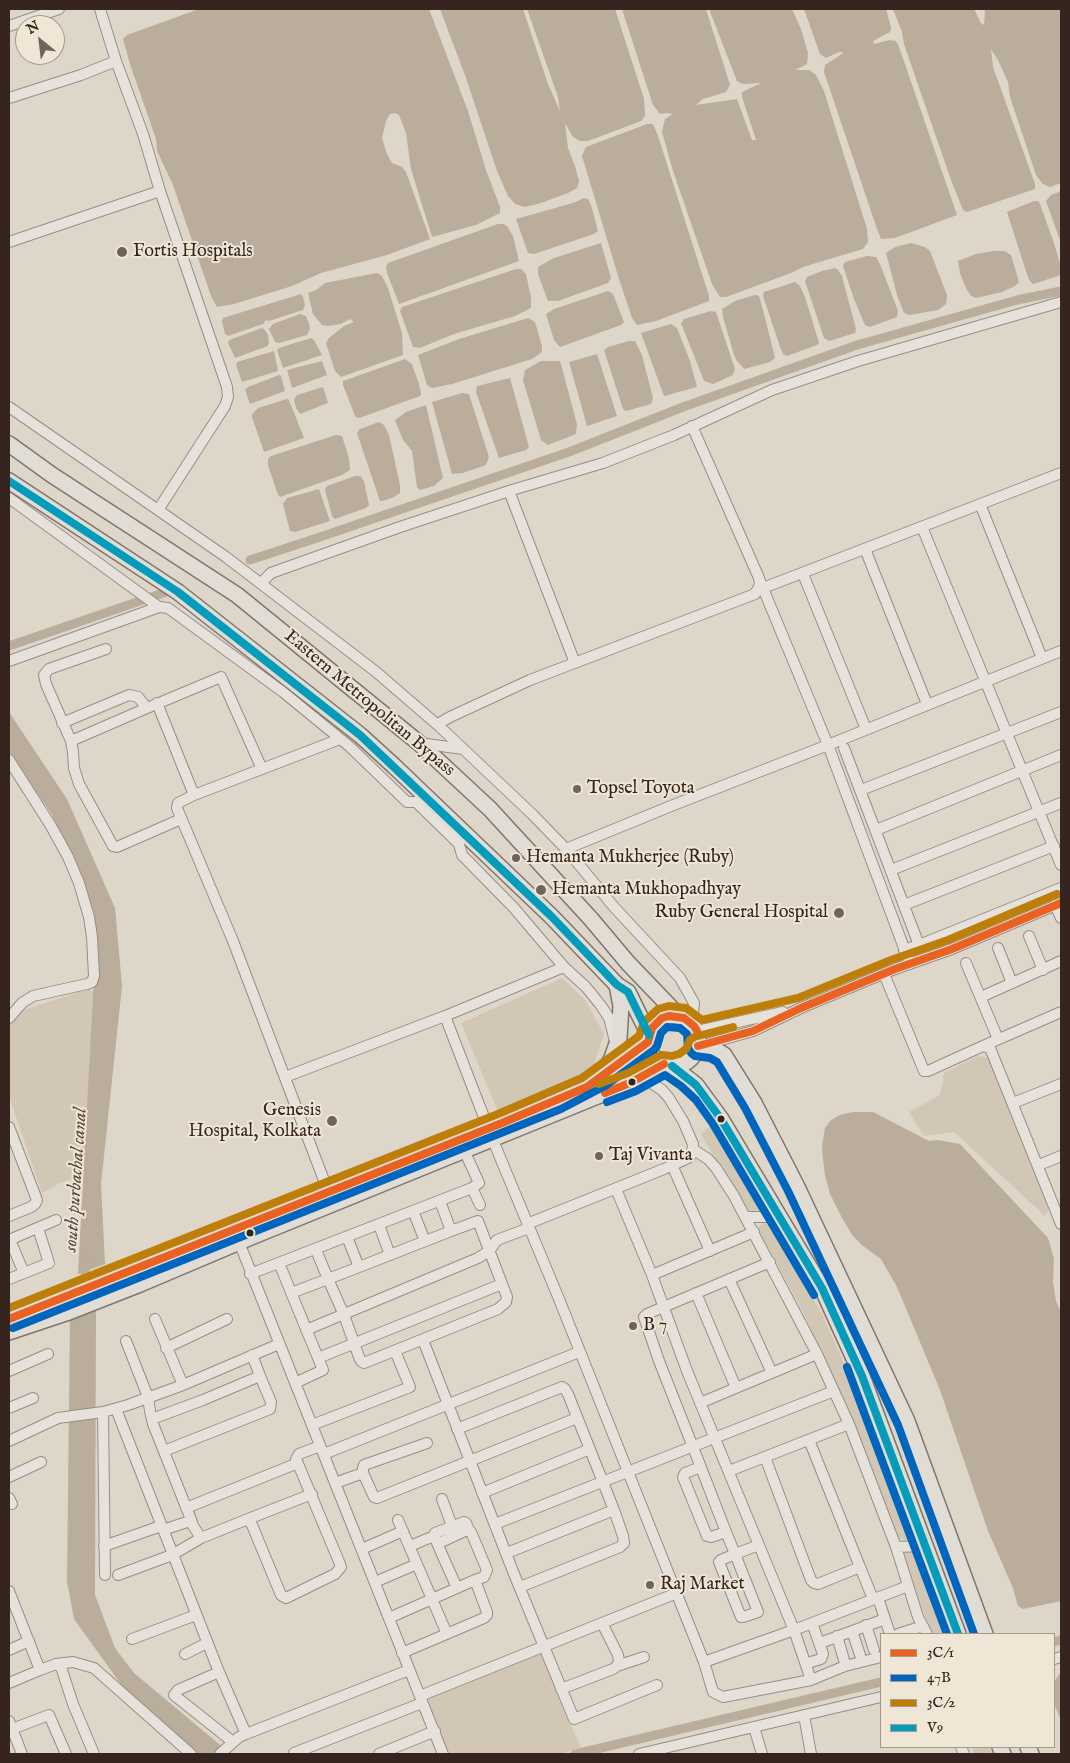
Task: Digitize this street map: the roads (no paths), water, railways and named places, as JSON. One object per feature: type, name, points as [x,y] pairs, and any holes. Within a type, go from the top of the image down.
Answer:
[{"type":"main road","name":"Eastern Metropolitan Bypass","points":[[9,444],[52,475],[237,595],[419,743],[490,809],[591,919],[628,963],[675,1012],[714,1049],[724,1055],[754,1103],[797,1187],[907,1421],[985,1633]]},
{"type":"main road","name":"Eastern Metropolitan Bypass","points":[[9,481],[178,592],[266,670],[360,735],[552,917],[617,985],[628,992],[648,1038]]},
{"type":"main road","points":[[600,1078],[616,1049],[621,1018],[620,997],[617,985]]},
{"type":"main road","points":[[9,1332],[66,1313],[107,1288],[236,1236],[464,1150],[490,1133],[600,1078],[648,1038],[652,1028],[662,1018],[669,1016],[692,1029],[694,1055],[690,1060],[678,1066],[668,1065],[632,1082],[490,1133],[328,1192],[236,1236]]},
{"type":"main road","points":[[648,1038],[652,1055],[696,1085],[721,1119],[822,1288],[862,1376],[958,1633]]},
{"type":"main road","points":[[9,1319],[66,1295],[107,1288]]},
{"type":"street","points":[[9,26],[59,9]]},
{"type":"street","points":[[100,9],[116,61],[143,134],[160,191],[228,387],[228,397],[225,406],[158,510]]},
{"type":"street","points":[[9,98],[81,76],[116,61]]},
{"type":"street","points":[[9,242],[160,191]]},
{"type":"street","points":[[261,583],[271,573],[440,512],[603,463],[772,390],[858,360],[1061,302]]},
{"type":"street","points":[[9,407],[261,583],[376,670],[438,724],[532,814],[680,978],[694,1003],[692,1029]]},
{"type":"street","points":[[692,426],[759,578],[828,744],[910,964]]},
{"type":"street","points":[[763,588],[1061,473]]},
{"type":"street","points":[[509,491],[575,663]]},
{"type":"street","points":[[9,498],[156,604],[168,608],[266,670],[407,802],[416,802],[459,844],[462,856],[514,908],[564,967],[586,987],[602,1007],[611,1024],[616,1049]]},
{"type":"street","points":[[980,504],[1042,658]]},
{"type":"street","points":[[922,527],[1061,865]]},
{"type":"street","points":[[865,549],[927,704]]},
{"type":"street","points":[[803,574],[866,729]]},
{"type":"street","points":[[438,724],[524,683],[751,597],[759,590],[759,578]]},
{"type":"street","points":[[9,661],[156,604]]},
{"type":"street","points":[[106,649],[49,669],[44,675],[46,684],[71,741],[76,775],[113,846],[117,847],[181,819]]},
{"type":"street","points":[[566,850],[671,806],[1061,651]]},
{"type":"street","points":[[71,741],[222,676],[262,769]]},
{"type":"street","points":[[62,723],[129,695],[138,697],[147,708]]},
{"type":"street","points":[[157,703],[194,795]]},
{"type":"street","points":[[861,790],[1061,712]]},
{"type":"street","points":[[349,746],[360,735]]},
{"type":"street","points":[[328,1192],[233,941],[177,808],[178,803],[194,795],[340,739]]},
{"type":"street","points":[[419,743],[463,749]]},
{"type":"street","points":[[844,748],[919,945]]},
{"type":"street","points":[[876,830],[1061,755]]},
{"type":"street","points":[[9,760],[51,826],[79,882],[92,936],[94,976],[92,982],[87,984],[34,996],[22,1003],[9,1018]]},
{"type":"street","points":[[891,870],[1061,803]]},
{"type":"street","points":[[904,905],[1054,846]]},
{"type":"street","points":[[904,950],[1061,888]]},
{"type":"street","points":[[692,1029],[753,1031],[801,1008],[1058,904],[1061,918]]},
{"type":"street","points":[[1029,936],[1043,970]]},
{"type":"street","points":[[998,948],[1012,983]]},
{"type":"street","points":[[980,997],[1061,961]]},
{"type":"street","points":[[966,963],[998,1039]]},
{"type":"street","points":[[285,1077],[445,1016],[564,967]]},
{"type":"street","points":[[884,974],[924,1071],[928,1071],[1061,1012]]},
{"type":"street","points":[[692,1029],[801,1008]]},
{"type":"street","points":[[445,1016],[490,1133],[629,1472],[704,1662],[713,1692],[722,1696],[811,1680],[878,1654],[866,1625]]},
{"type":"street","points":[[983,1046],[990,1048],[994,1054],[1061,1224]]},
{"type":"street","points":[[306,1330],[478,1258],[488,1251],[497,1240],[688,1158],[694,1150],[693,1144],[684,1122],[662,1090],[650,1082],[632,1082]]},
{"type":"street","points":[[1013,1103],[1061,1084]]},
{"type":"street","points":[[9,1126],[37,1200],[36,1204],[31,1207],[9,1216]]},
{"type":"street","points":[[250,1274],[472,1188],[478,1183],[464,1150]]},
{"type":"street","points":[[694,1150],[708,1159],[716,1168],[746,1217],[817,1354],[849,1424],[896,1547],[908,1586],[925,1630],[905,1633]]},
{"type":"street","points":[[1039,1165],[1061,1156]]},
{"type":"street","points":[[672,1165],[710,1251]]},
{"type":"street","points":[[472,1188],[480,1204]]},
{"type":"street","points":[[616,1189],[652,1275],[714,1439],[794,1630],[811,1680]]},
{"type":"street","points":[[440,1201],[451,1231]]},
{"type":"street","points":[[413,1211],[425,1241]]},
{"type":"street","points":[[746,1217],[766,1218],[778,1214]]},
{"type":"street","points":[[24,1273],[9,1240],[56,1220]]},
{"type":"street","points":[[291,1293],[328,1279],[390,1255],[425,1241],[478,1221],[507,1297],[506,1302],[503,1307],[364,1363],[361,1361],[344,1315],[328,1279],[316,1250]]},
{"type":"street","points":[[379,1225],[390,1255]]},
{"type":"street","points":[[9,1279],[49,1263],[38,1228]]},
{"type":"street","points":[[652,1275],[754,1232]]},
{"type":"street","points":[[236,1236],[335,1483],[392,1616],[409,1670],[443,1754]]},
{"type":"street","points":[[347,1237],[359,1267]]},
{"type":"street","points":[[759,1545],[735,1554],[721,1560],[719,1564],[738,1615],[743,1618],[758,1612],[735,1554],[726,1532],[645,1323],[644,1317],[663,1307],[770,1262]]},
{"type":"street","points":[[279,1263],[322,1370],[295,1383]]},
{"type":"street","points":[[729,1279],[772,1373]]},
{"type":"street","points":[[318,1358],[502,1284]]},
{"type":"street","points":[[696,1293],[736,1388]]},
{"type":"street","points":[[155,1319],[183,1385]]},
{"type":"street","points":[[166,1348],[227,1319]]},
{"type":"street","points":[[423,1340],[574,1719],[657,1685]]},
{"type":"street","points":[[126,1341],[148,1397],[152,1419],[164,1451],[200,1538]]},
{"type":"street","points":[[9,1441],[60,1418],[116,1409],[183,1385],[279,1344]]},
{"type":"street","points":[[312,1425],[410,1388],[395,1351]]},
{"type":"street","points":[[248,1519],[252,1524],[281,1595],[290,1598],[335,1574],[341,1567],[296,1459],[298,1454],[322,1450],[448,1405],[579,1352]]},
{"type":"street","points":[[9,1371],[48,1354]]},
{"type":"street","points":[[700,1402],[817,1354]]},
{"type":"street","points":[[164,1451],[270,1409],[271,1402],[252,1355]]},
{"type":"street","points":[[152,1419],[204,1400],[260,1376]]},
{"type":"street","points":[[457,1429],[562,1387],[568,1394],[590,1449],[614,1510],[624,1543],[620,1547],[520,1587]]},
{"type":"street","points":[[495,1524],[834,1391]]},
{"type":"street","points":[[9,1408],[33,1398]]},
{"type":"street","points":[[116,1409],[207,1643],[246,1734]]},
{"type":"street","points":[[103,1412],[105,1575]]},
{"type":"street","points":[[427,1443],[364,1465],[362,1473],[374,1497],[377,1498],[470,1462],[577,1418]]},
{"type":"street","points":[[729,1471],[849,1424]]},
{"type":"street","points":[[809,1440],[860,1567],[876,1598],[890,1633]]},
{"type":"street","points":[[482,1492],[590,1449]]},
{"type":"street","points":[[765,1457],[811,1580],[818,1584],[860,1567]]},
{"type":"street","points":[[9,1477],[41,1462]]},
{"type":"street","points":[[186,1508],[298,1463]]},
{"type":"street","points":[[701,1467],[685,1473],[683,1477],[707,1536],[710,1537],[726,1532]]},
{"type":"street","points":[[335,1483],[362,1473]]},
{"type":"street","points":[[118,1575],[172,1555],[200,1538],[312,1494]]},
{"type":"street","points":[[442,1499],[452,1526]]},
{"type":"street","points":[[507,1553],[614,1510]]},
{"type":"street","points":[[398,1520],[447,1634]]},
{"type":"street","points":[[104,1546],[184,1521],[192,1522]]},
{"type":"street","points":[[392,1616],[484,1577],[487,1574],[487,1570],[465,1522],[435,1533],[435,1539],[457,1588]]},
{"type":"street","points":[[410,1546],[469,1530]]},
{"type":"street","points":[[366,1552],[403,1531]]},
{"type":"street","points":[[362,1534],[366,1552]]},
{"type":"street","points":[[896,1547],[924,1546]]},
{"type":"street","points":[[378,1581],[417,1564]]},
{"type":"street","points":[[403,1647],[447,1634],[487,1615],[475,1580]]},
{"type":"street","points":[[704,1662],[908,1586]]},
{"type":"street","points":[[9,1591],[40,1670]]},
{"type":"street","points":[[294,1754],[544,1646],[676,1593]]},
{"type":"street","points":[[132,1639],[196,1615]]},
{"type":"street","points":[[820,1643],[885,1619]]},
{"type":"street","points":[[602,1623],[618,1655],[619,1661],[617,1666]]},
{"type":"street","points":[[811,1662],[823,1657],[812,1623]]},
{"type":"street","points":[[852,1631],[860,1655]]},
{"type":"street","points":[[837,1636],[844,1660]]},
{"type":"street","points":[[9,1650],[29,1641]]},
{"type":"street","points":[[185,1654],[207,1643]]},
{"type":"street","points":[[561,1689],[644,1657]]},
{"type":"street","points":[[9,1683],[56,1664],[73,1662],[94,1668],[191,1754]]},
{"type":"street","points":[[56,1664],[61,1667],[73,1704],[94,1754]]},
{"type":"street","points":[[220,1754],[233,1742],[246,1734],[409,1670]]},
{"type":"street","points":[[219,1672],[178,1690],[174,1695],[233,1742]]},
{"type":"street","points":[[639,1754],[880,1697]]},
{"type":"street","points":[[22,1754],[10,1725],[49,1715],[66,1754]]},
{"type":"street","points":[[804,1715],[811,1754]]},
{"type":"street","points":[[754,1728],[762,1754]]},
{"type":"street","points":[[379,1754],[435,1731]]},
{"type":"waterway","points":[[250,560],[569,452],[683,407],[857,345],[1017,300],[1061,291]]},
{"type":"waterway","points":[[9,646],[172,590]]},
{"type":"waterway","name":"south purbachal canal","points":[[83,1310],[86,1260]]},
{"type":"waterway","points":[[1055,1642],[1061,1640]]},
{"type":"waterway","points":[[575,1754],[880,1682]]},
{"type":"place","name":"Fortis Hospitals","points":[[122,252]]},
{"type":"place","name":"Topsel Toyota","points":[[577,789]]},
{"type":"place","name":"Hemanta Mukherjee (Ruby)","points":[[516,858]]},
{"type":"place","name":"Hemanta Mukhopadhyay","points":[[541,890]]},
{"type":"place","name":"Ruby General Hospital","points":[[839,913]]},
{"type":"place","name":"Genesis Hospital, Kolkata","points":[[332,1121]]},
{"type":"place","name":"Taj Vivanta","points":[[599,1156]]},
{"type":"place","name":"B 7","points":[[633,1326]]},
{"type":"place","name":"Raj Market","points":[[650,1585]]}]
